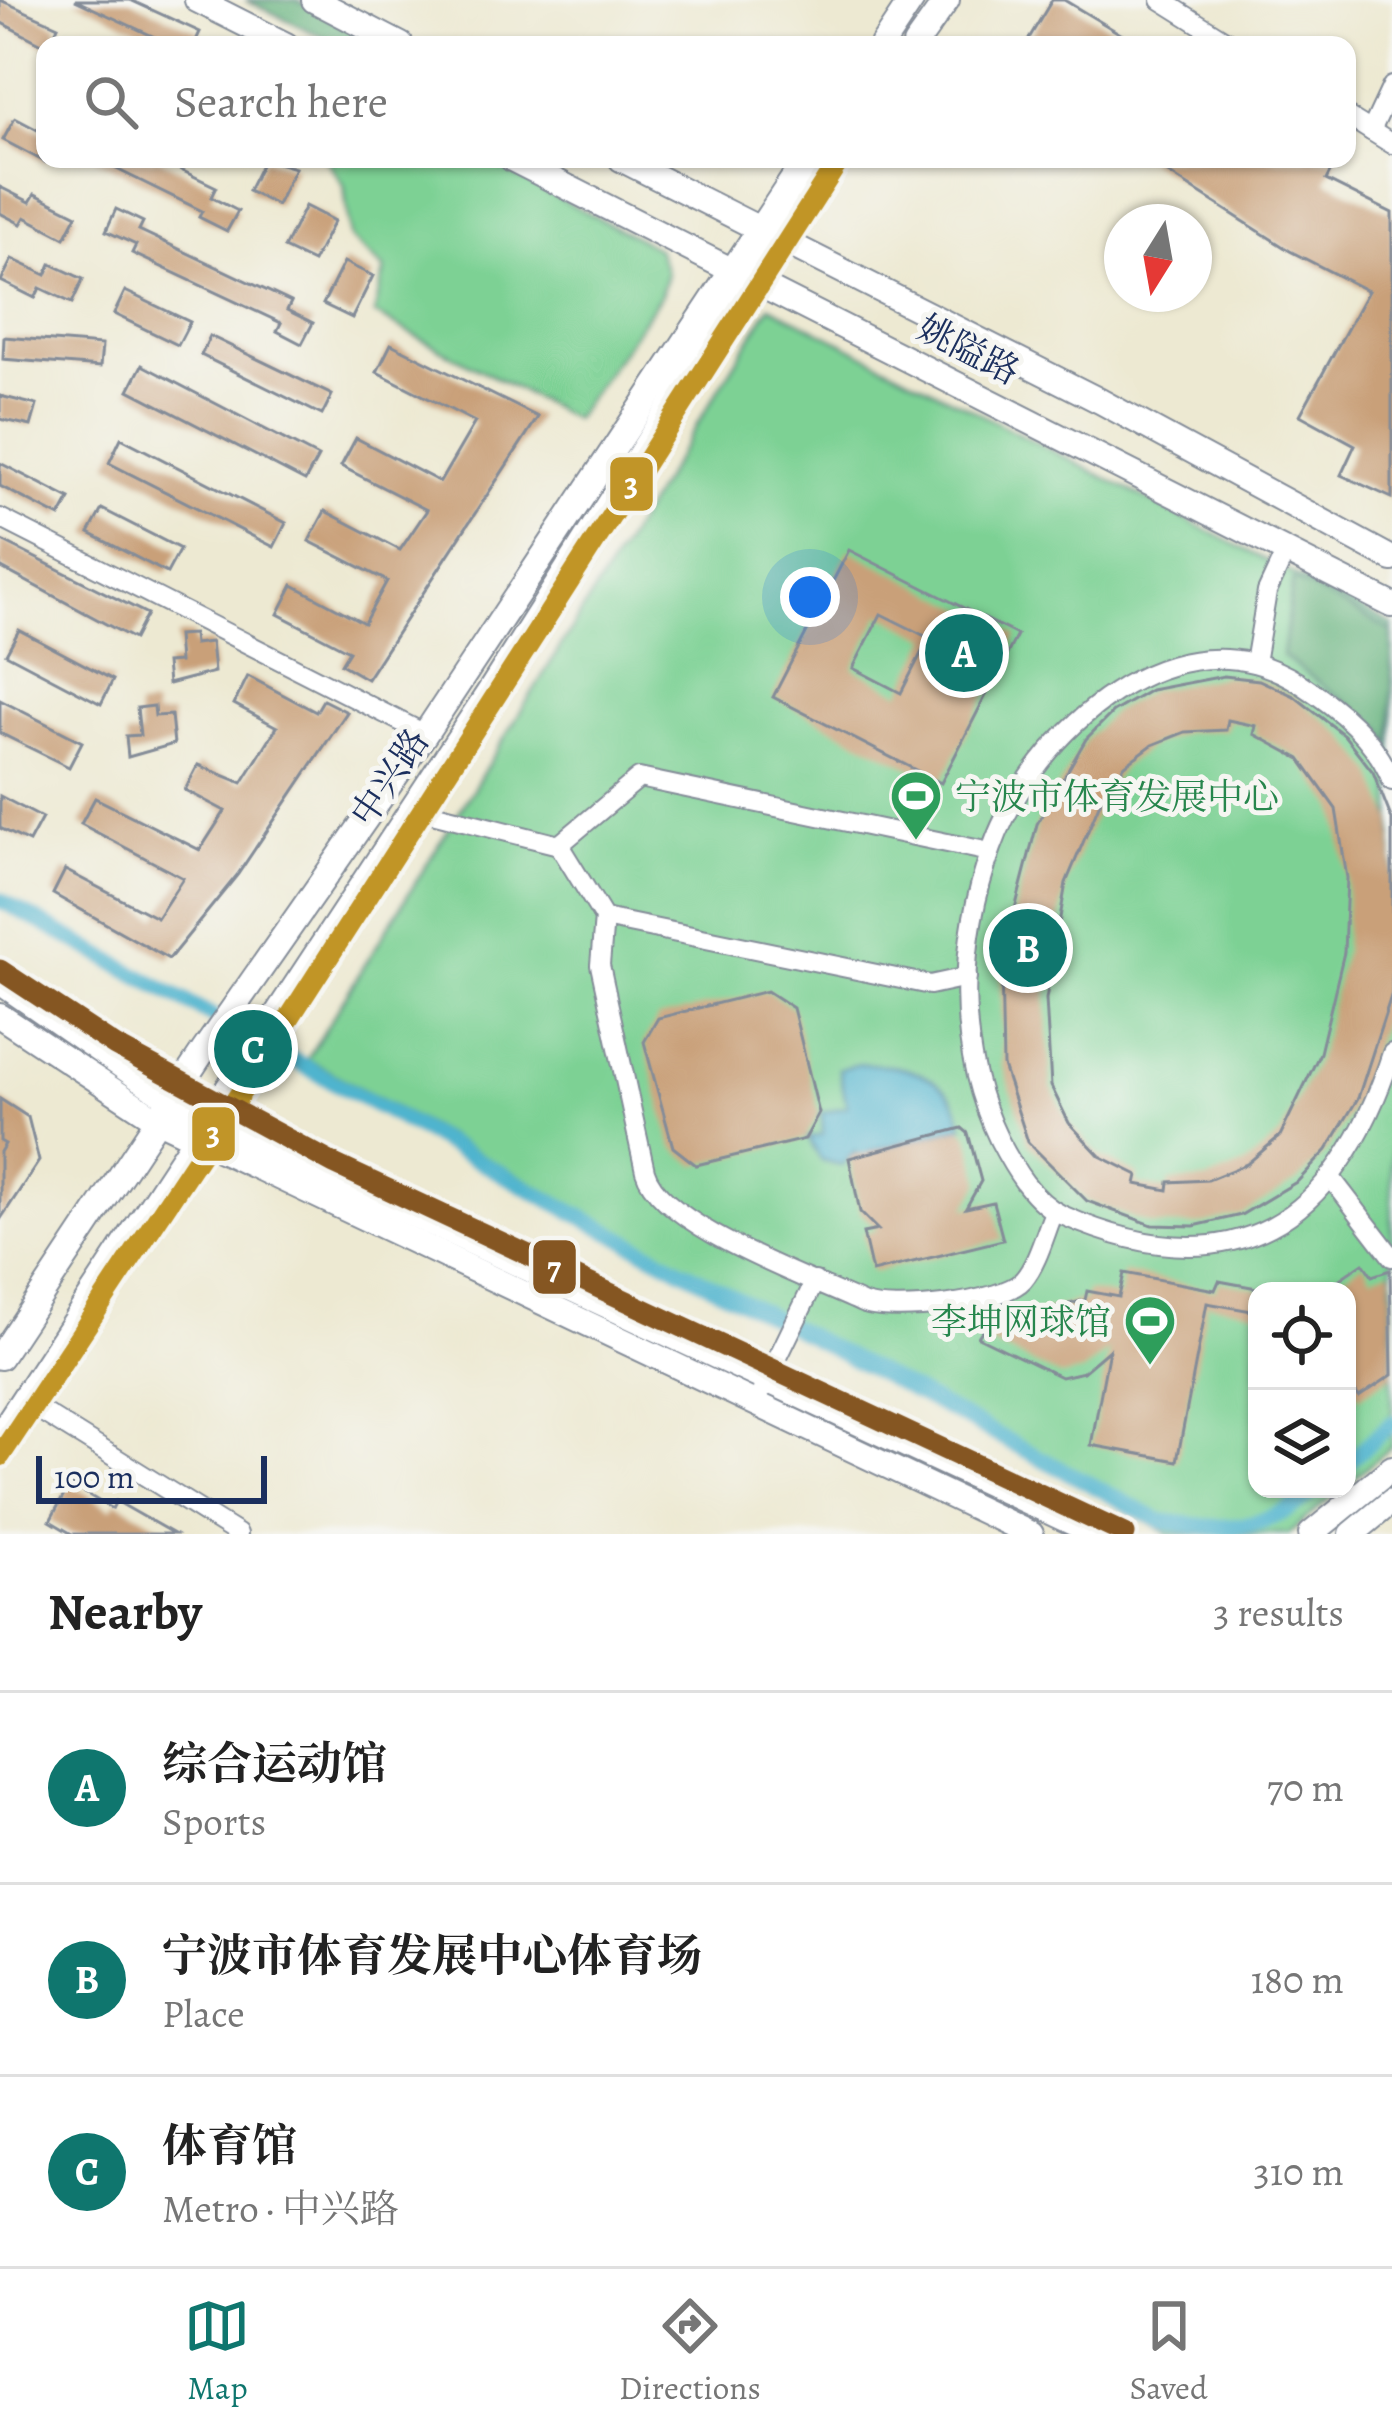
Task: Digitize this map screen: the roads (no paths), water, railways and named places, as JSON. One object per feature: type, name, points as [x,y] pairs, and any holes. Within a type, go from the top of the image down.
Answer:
[{"type":"main road","points":[[197,0],[268,36]]},
{"type":"main road","points":[[314,0],[384,36]]},
{"type":"main road","points":[[888,36],[912,0]]},
{"type":"main road","points":[[921,36],[946,0]]},
{"type":"main road","name":"姚隘路","points":[[530,168],[1392,605]]},
{"type":"main road","name":"姚隘路","points":[[639,168],[1100,401],[1392,559]]},
{"type":"main road","name":"中兴路","points":[[769,235],[802,168]]},
{"type":"main road","name":"中兴路","points":[[1,1353],[204,1050],[741,274],[827,168]]},
{"type":"main road","name":"中兴路","points":[[0,1435],[412,808],[741,274]]},
{"type":"main road","points":[[0,982],[164,1110]]},
{"type":"main road","points":[[0,1016],[164,1110],[1097,1534]]},
{"type":"main road","points":[[200,1126],[1031,1534]]},
{"type":"main road","points":[[1310,1534],[1392,1468]]},
{"type":"main road","points":[[1352,1534],[1392,1501]]},
{"type":"street","points":[[1161,0],[1219,36]]},
{"type":"street","points":[[1371,131],[1392,86]]},
{"type":"street","points":[[1356,122],[1392,144]]},
{"type":"street","points":[[0,518],[425,734]]},
{"type":"street","points":[[1255,664],[1267,592],[1286,551]]},
{"type":"street","points":[[1392,781],[1357,727],[1331,703],[1272,667],[1222,661],[1160,668],[1113,690],[1062,740],[1003,822],[990,852],[967,977],[970,1049],[979,1091],[1010,1160],[1054,1211],[1141,1243],[1198,1248],[1266,1229],[1332,1179],[1357,1144],[1392,1053]]},
{"type":"street","points":[[559,845],[639,778],[990,852]]},
{"type":"street","points":[[412,808],[559,845],[604,918],[599,965],[650,1187],[681,1215],[880,1311],[906,1312],[1015,1287],[1028,1272],[1054,1211]]},
{"type":"street","points":[[604,918],[930,985],[967,977]]},
{"type":"street","points":[[1332,1179],[1392,1257]]},
{"type":"street","points":[[760,1393],[814,1281]]},
{"type":"street","points":[[22,1400],[238,1534]]},
{"type":"water","points":[[861,1064],[926,1076],[950,1095],[963,1126],[870,1151],[866,1158],[855,1152],[842,1165],[821,1160],[808,1138],[823,1134],[822,1113],[847,1106],[839,1069]]},
{"type":"waterway","points":[[0,900],[557,1204],[1160,1521],[1243,1525],[1280,1514],[1306,1498]]},
{"type":"waterway","points":[[1356,1455],[1392,1423]]},
{"type":"metro line","name":"3","points":[[0,1456],[263,1059],[834,168]]},
{"type":"place","name":"综合运动馆","points":[[964,653]]},
{"type":"place","name":"宁波市体育发展中心","points":[[916,842]]},
{"type":"place","name":"宁波市体育发展中心体育场","points":[[1028,948]]},
{"type":"place","name":"体育馆","points":[[253,1049]]},
{"type":"place","name":"李坤网球馆","points":[[1150,1367]]}]
